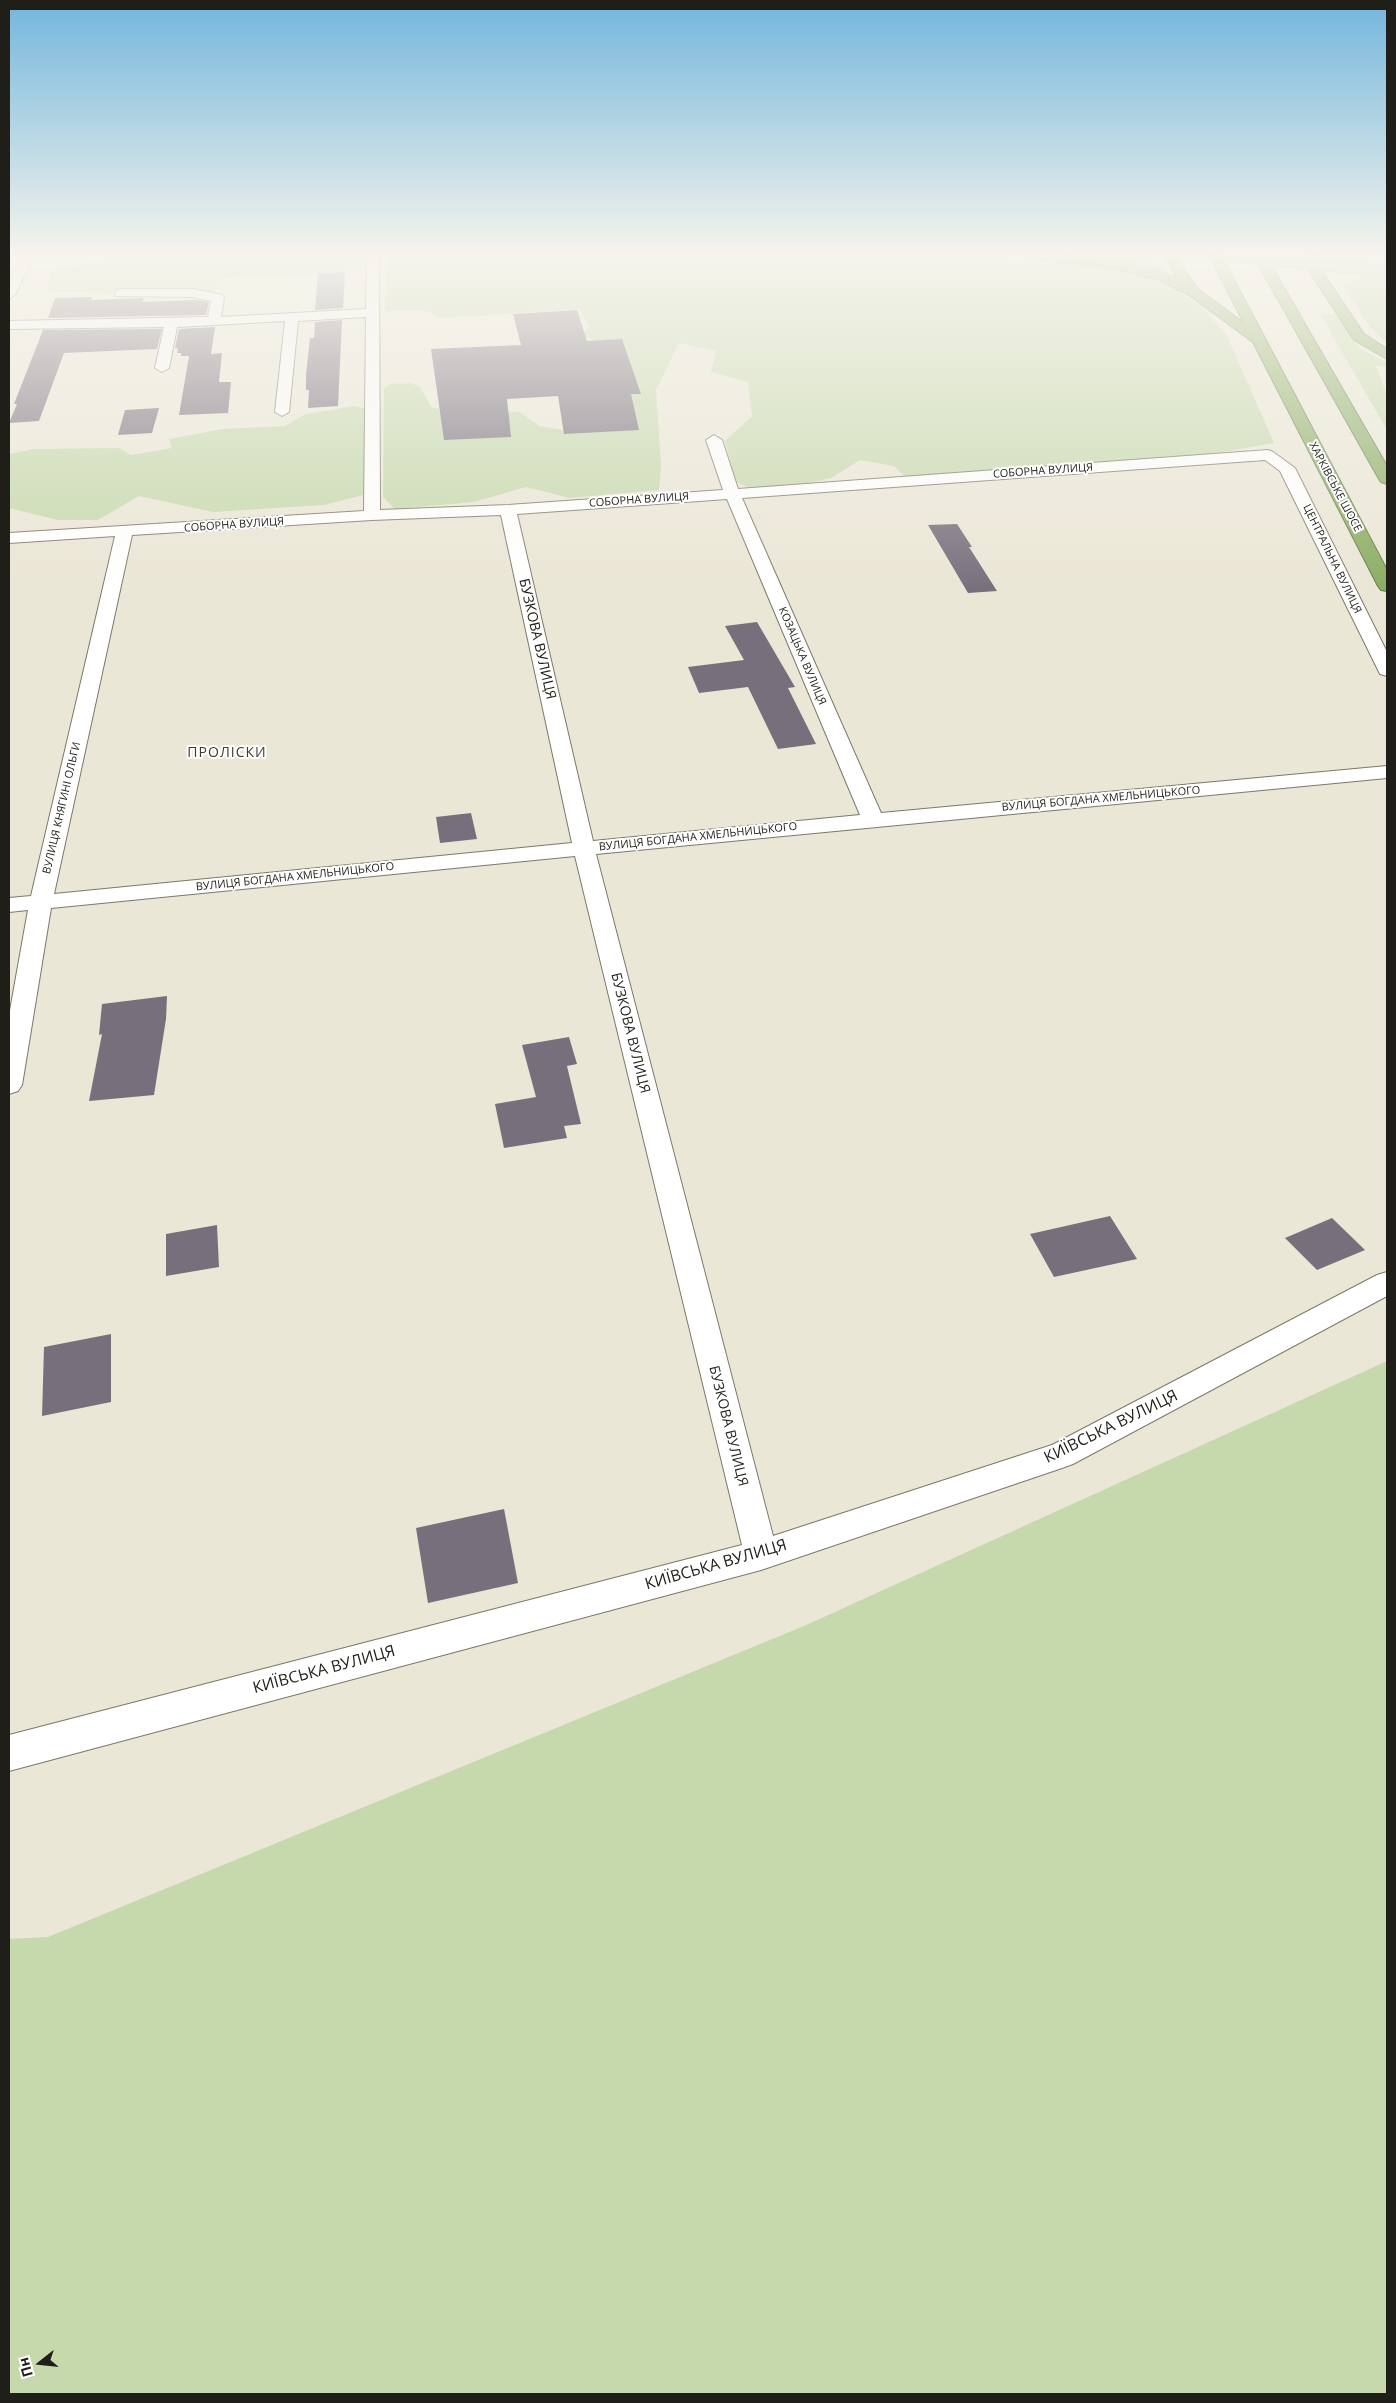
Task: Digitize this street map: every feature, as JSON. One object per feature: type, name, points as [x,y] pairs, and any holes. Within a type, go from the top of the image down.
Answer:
[{"type":"highway","name":"ХАРКІВСЬКЕ ШОСЕ","points":[[1273,367],[1387,586]]},
{"type":"highway","points":[[1324,367],[1387,478]]},
{"type":"street","points":[[282,412],[287,367]]},
{"type":"street","points":[[371,367],[372,515]]},
{"type":"street","name":"КОЗАЦЬКА ВУЛИЦЯ","points":[[714,440],[732,493],[873,820]]},
{"type":"street","name":"СОБОРНА ВУЛИЦЯ","points":[[9,538],[372,515],[508,510],[1268,454]]},
{"type":"street","name":"ЦЕНТРАЛЬНА ВУЛИЦЯ","points":[[1268,454],[1287,468],[1387,670]]},
{"type":"street","name":"БУЗКОВА ВУЛИЦЯ","points":[[508,510],[584,849],[761,1555]]},
{"type":"street","name":"ВУЛИЦЯ КНЯГИНІ ОЛЬГИ","points":[[9,1085],[41,902],[124,532]]},
{"type":"street","name":"ВУЛИЦЯ БОГДАНА ХМЕЛЬНИЦЬКОГО","points":[[9,906],[873,820],[1387,772]]},
{"type":"street","name":"КИЇВСЬКА ВУЛИЦЯ","points":[[9,1753],[761,1555],[1062,1455],[1387,1283]]},
{"type":"green space","points":[[600,367],[667,367],[656,390],[661,466],[659,490],[570,498],[526,487],[474,502],[395,509],[383,497],[384,389],[390,384],[411,383],[420,387],[432,408],[520,412],[539,426],[582,433]]},
{"type":"green space","points":[[712,367],[1241,367],[1274,443],[1205,455],[905,477],[894,466],[860,460],[831,478],[800,485],[747,487],[735,481],[725,441],[752,416],[748,382],[711,372]]},
{"type":"green space","points":[[1351,367],[1376,367],[1387,395],[1387,430]]},
{"type":"green space","points":[[354,406],[368,409],[363,495],[324,505],[213,512],[139,496],[98,520],[58,520],[9,508],[9,454],[33,449],[119,448],[131,455],[172,448],[169,439],[223,429],[285,426],[306,414]]},
{"type":"green space","points":[[1387,1361],[1387,2394],[9,2394],[9,1939],[48,1937],[804,1626]]},
{"type":"building","points":[[28,367],[59,367],[39,421],[9,423],[17,404],[14,404]]},
{"type":"building","points":[[187,367],[221,367],[219,382],[231,382],[228,413],[179,415]]},
{"type":"building","points":[[307,367],[340,367],[338,406],[308,408],[309,390],[306,390]]},
{"type":"building","points":[[434,367],[632,367],[641,394],[631,394],[639,430],[564,434],[558,396],[507,399],[511,437],[444,440]]},
{"type":"building","points":[[159,408],[152,433],[118,435],[125,410]]},
{"type":"building","points":[[957,524],[997,591],[968,593],[928,525]]},
{"type":"building","points":[[757,622],[795,687],[788,688],[816,744],[778,749],[748,687],[699,693],[688,667],[744,660],[725,626]]},
{"type":"building","points":[[471,813],[477,839],[440,843],[436,817]]},
{"type":"building","points":[[167,996],[166,1019],[154,1095],[89,1101],[102,1034],[99,1035],[102,1004]]},
{"type":"building","points":[[569,1037],[577,1064],[567,1066],[581,1124],[564,1126],[567,1138],[504,1148],[495,1104],[536,1097],[522,1045]]},
{"type":"building","points":[[1110,1216],[1137,1259],[1054,1277],[1030,1234]]},
{"type":"building","points":[[1332,1218],[1365,1250],[1317,1270],[1285,1238]]},
{"type":"building","points":[[217,1225],[219,1267],[166,1276],[166,1234]]},
{"type":"building","points":[[111,1334],[111,1402],[42,1416],[44,1347]]},
{"type":"building","points":[[504,1509],[518,1583],[428,1603],[416,1528]]},
{"type":"district","name":"ПРОЛІСКИ","points":[[227,753]]}]
